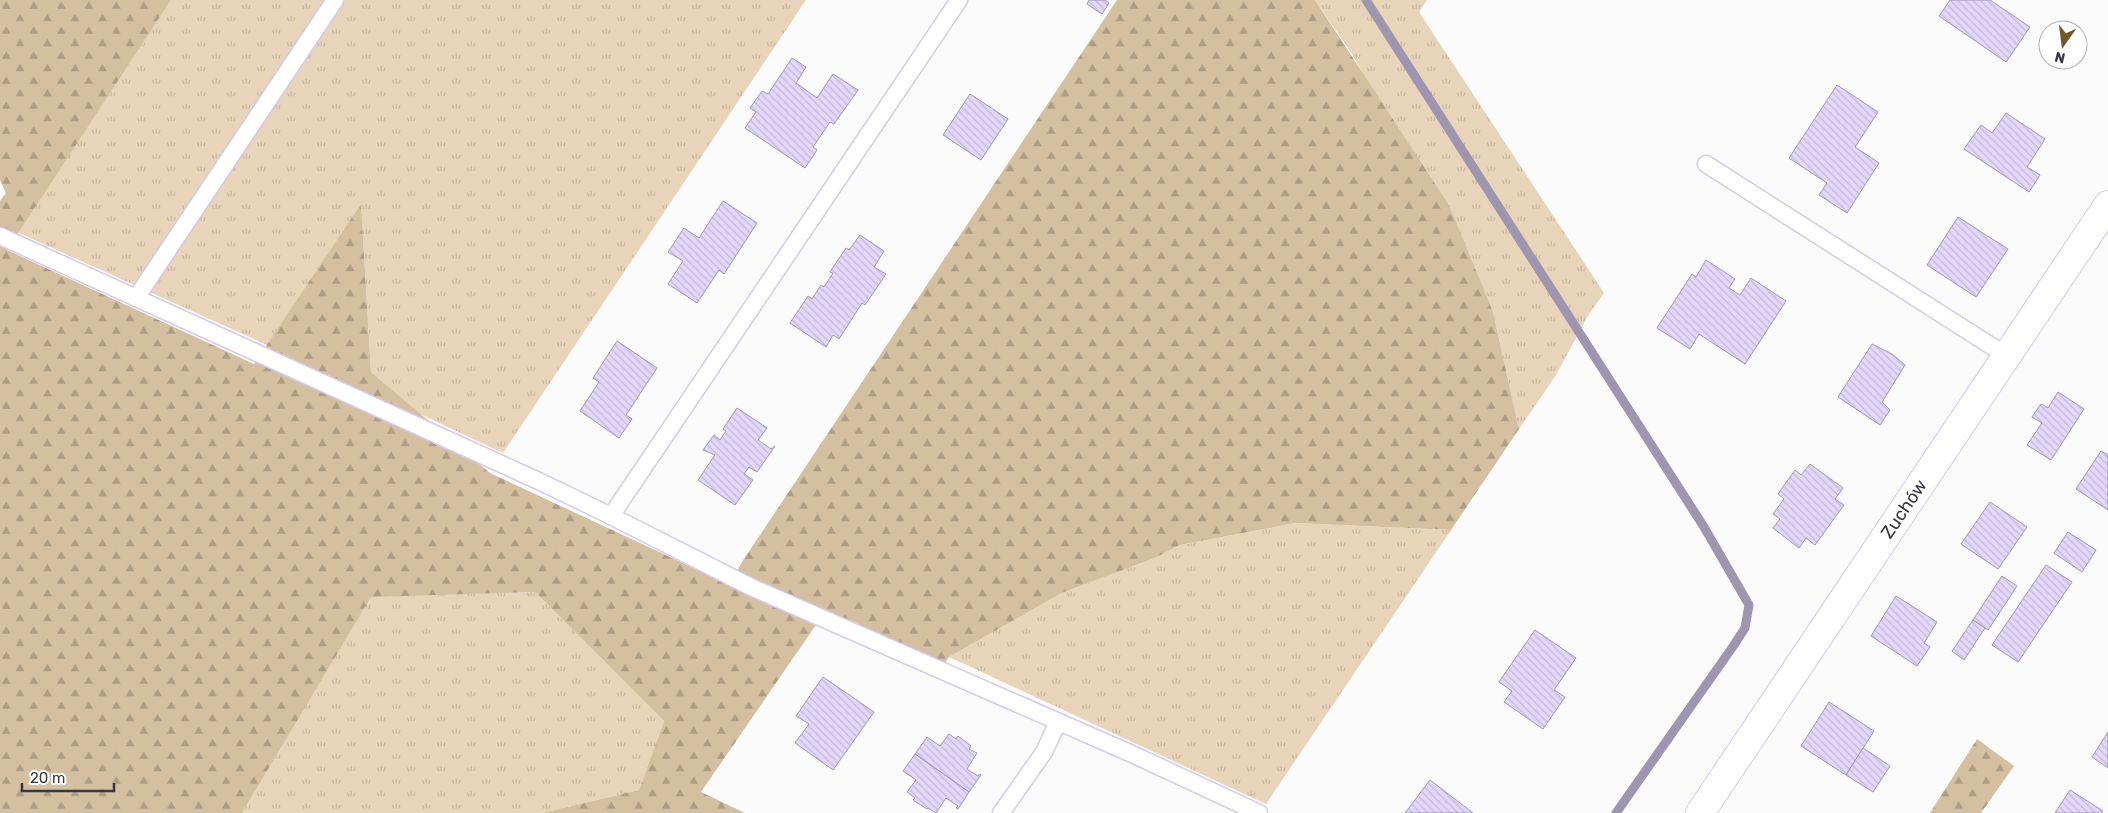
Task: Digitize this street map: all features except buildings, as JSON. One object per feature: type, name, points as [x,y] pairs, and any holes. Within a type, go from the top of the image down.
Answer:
[{"type":"street","name":"Zuchów","points":[[1700,813],[2108,205]]},
{"type":"lane","points":[[136,298],[334,0]]},
{"type":"lane","points":[[611,516],[959,0]]},
{"type":"lane","points":[[1706,164],[2007,356]]},
{"type":"lane","points":[[0,236],[543,483],[751,586],[1259,813]]},
{"type":"lane","points":[[1001,813],[1044,752],[1058,722]]},
{"type":"green space","points":[[0,0],[171,0],[7,250],[254,364],[361,204],[371,372],[490,473],[730,585],[742,562],[1117,0],[1315,0],[1449,205],[1493,312],[1519,429],[1451,530],[1295,523],[1180,545],[1155,558],[1062,593],[949,657],[936,676],[818,622],[701,792],[745,813],[542,813],[639,790],[664,721],[535,592],[371,597],[242,813],[0,813],[0,201],[6,193],[0,180]]},
{"type":"green space","points":[[171,0],[806,0],[503,453],[420,414],[371,372],[361,205],[267,345],[17,232]]},
{"type":"green space","points":[[1315,0],[1427,0],[1419,12],[1604,293],[1589,314],[1556,375],[1519,429],[1493,312],[1352,54]]},
{"type":"green space","points":[[1295,523],[1451,530],[1266,804],[949,657],[1062,593],[1155,558],[1180,545]]},
{"type":"green space","points":[[535,592],[664,721],[639,790],[542,813],[242,813],[371,596]]},
{"type":"green space","points":[[1977,739],[2014,766],[1981,813],[1930,813]]},
{"type":"waterway","points":[[1366,0],[1704,527],[1749,605],[1745,628],[1616,813]]}]
